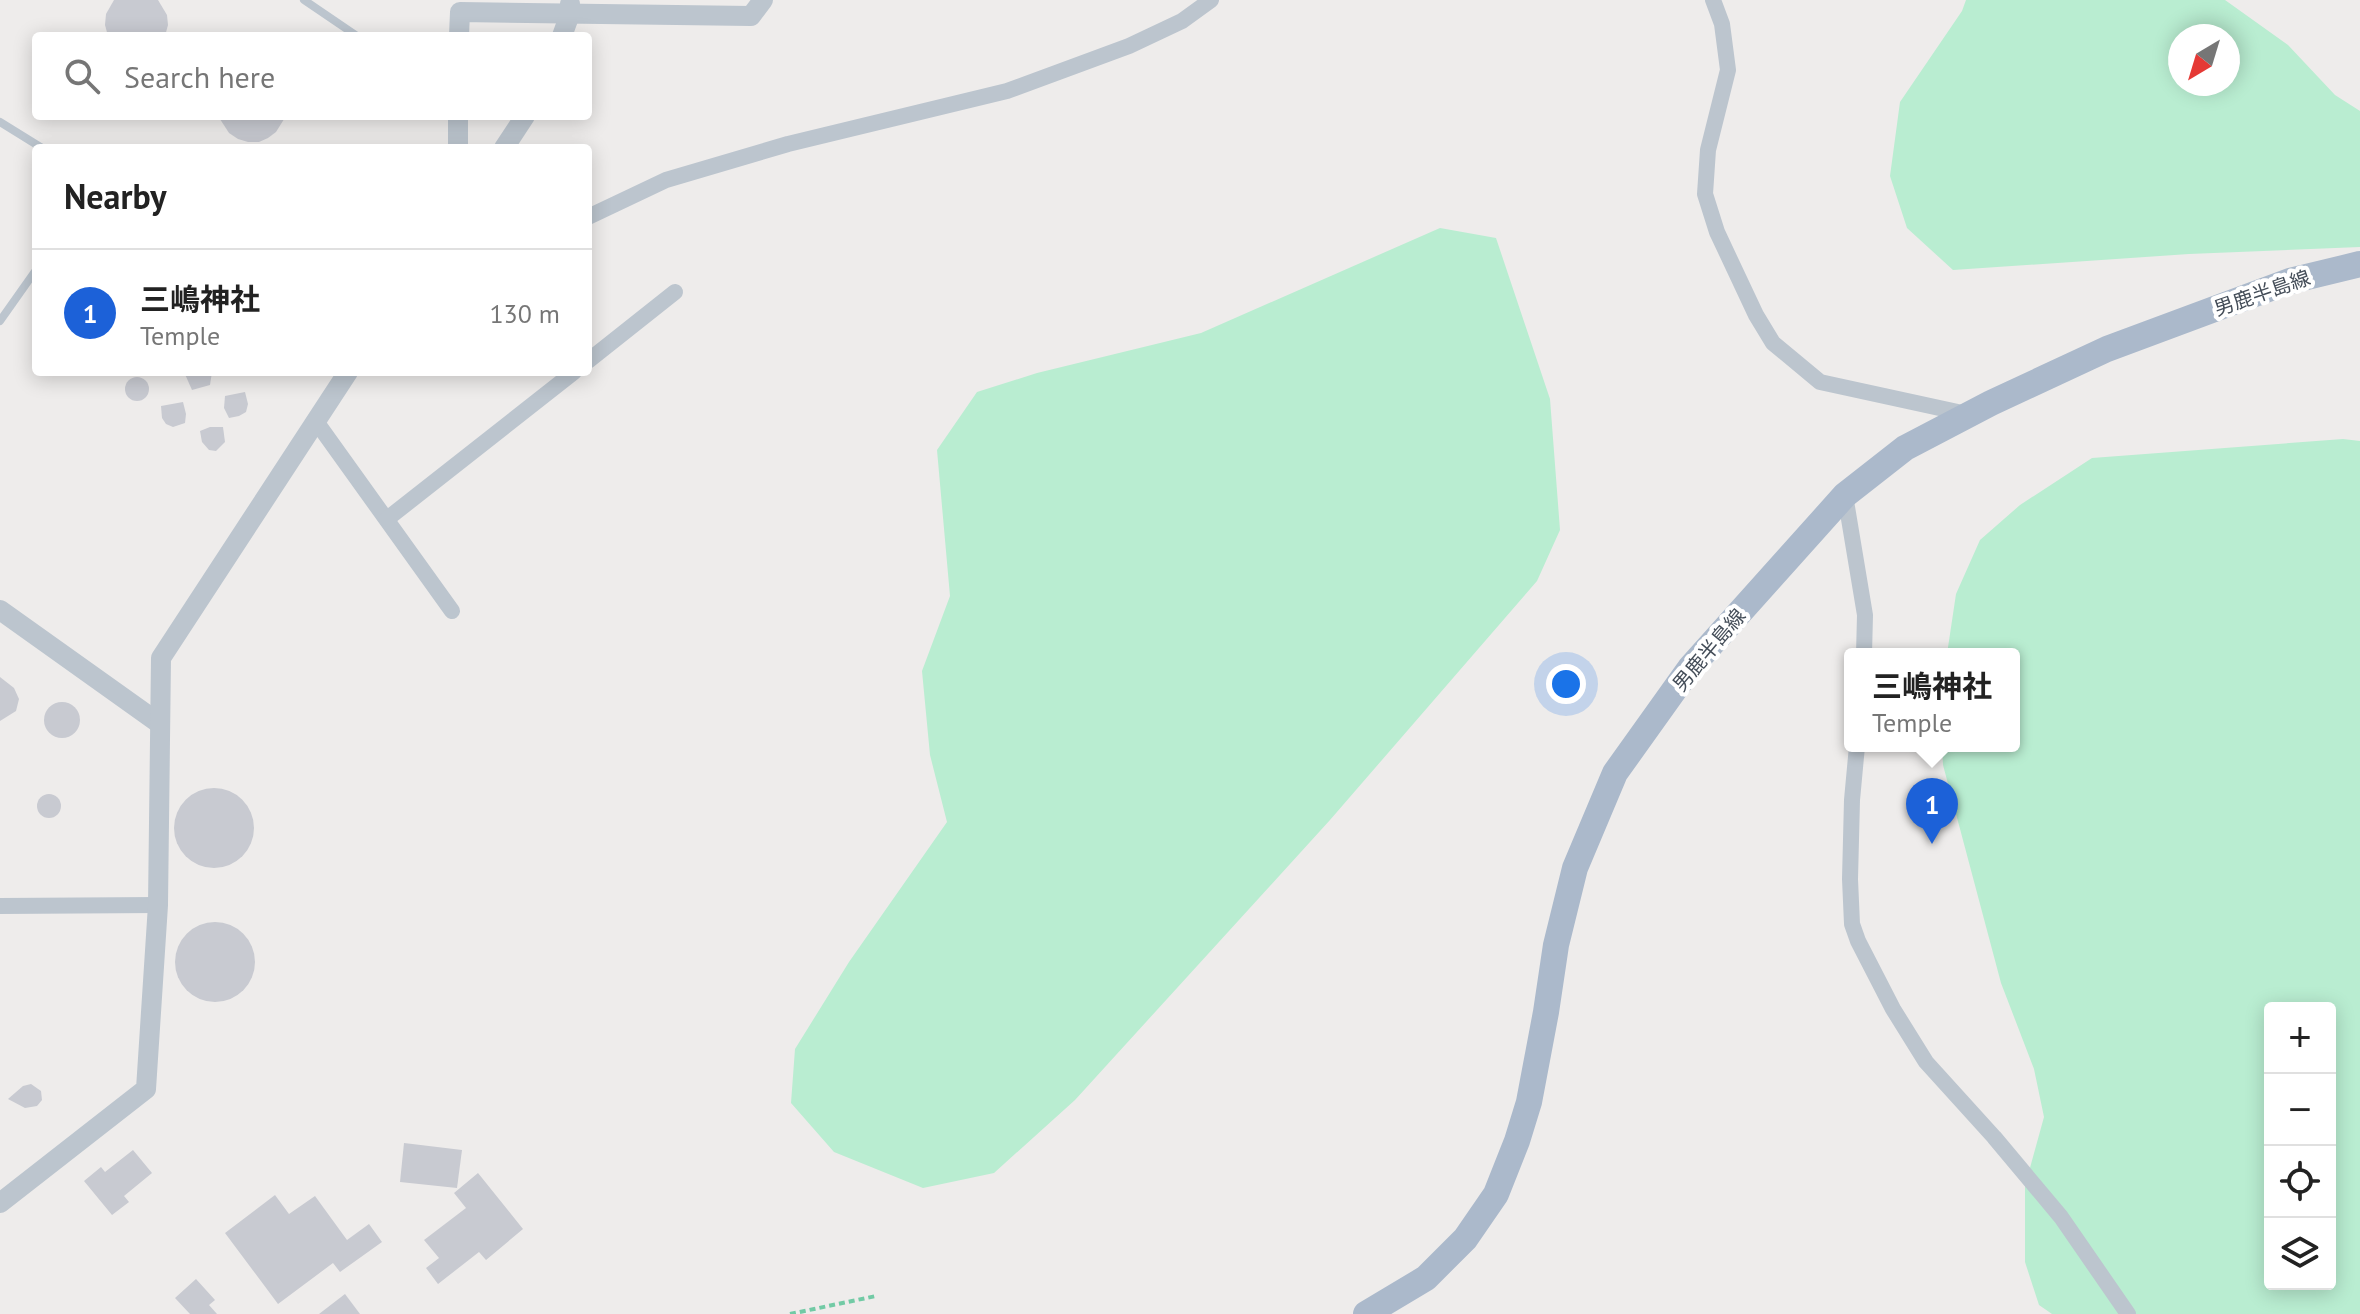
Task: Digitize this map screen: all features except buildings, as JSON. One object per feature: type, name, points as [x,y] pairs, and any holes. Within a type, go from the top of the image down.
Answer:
[{"type":"main road","name":"男鹿半島線","points":[[1366,1314],[1426,1278],[1465,1239],[1496,1194],[1529,1102],[1556,945],[1575,868],[1615,773],[1690,668],[1845,495],[1905,448],[1991,403],[2107,349],[2290,281],[2360,264]]},
{"type":"street","points":[[459,32],[460,6],[570,7],[751,16],[763,0]]},
{"type":"street","points":[[592,215],[666,180],[788,144],[1007,91],[1129,46],[1182,21],[1211,0]]},
{"type":"street","points":[[1713,0],[1722,24],[1728,70],[1708,150],[1705,194],[1717,232],[1756,315],[1773,343],[1820,382],[1970,415]]},
{"type":"street","points":[[563,32],[570,7]]},
{"type":"street","points":[[458,120],[458,144]]},
{"type":"street","points":[[507,144],[522,120]]},
{"type":"street","points":[[592,358],[675,292]]},
{"type":"street","points":[[0,1203],[146,1089],[158,905],[161,658],[345,376]]},
{"type":"street","points":[[387,519],[569,376]]},
{"type":"street","points":[[315,420],[452,611]]},
{"type":"street","points":[[1845,495],[1865,615],[1864,648]]},
{"type":"street","points":[[0,610],[160,724]]},
{"type":"street","points":[[1856,752],[1850,879],[1852,924],[1858,941],[1893,1009],[1926,1062],[2061,1217],[2128,1314]]},
{"type":"street","points":[[0,906],[158,905]]},
{"type":"lane","points":[[304,0],[351,32]]},
{"type":"lane","points":[[0,122],[36,144]]},
{"type":"lane","points":[[0,321],[32,276]]},
{"type":"path","points":[[790,1314],[876,1296]]},
{"type":"green space","points":[[1966,0],[2225,0],[2288,45],[2335,95],[2360,111],[2360,247],[2189,254],[1953,270],[1907,228],[1890,176],[1900,102],[1962,11]]},
{"type":"green space","points":[[1440,228],[1496,238],[1550,399],[1560,530],[1537,581],[1330,820],[1075,1100],[994,1173],[923,1188],[834,1152],[791,1103],[795,1049],[849,962],[947,822],[930,755],[922,671],[950,596],[937,450],[977,392],[1037,373],[1201,333]]},
{"type":"green space","points":[[2343,439],[2360,441],[2360,1314],[2052,1314],[2039,1305],[2025,1262],[2025,1186],[2044,1117],[2034,1069],[2001,983],[1943,765],[1942,752],[2020,752],[2020,648],[1948,648],[1956,594],[1980,540],[2020,505],[2092,458]]},
{"type":"place","name":"三嶋神社","points":[[1932,844]]}]
